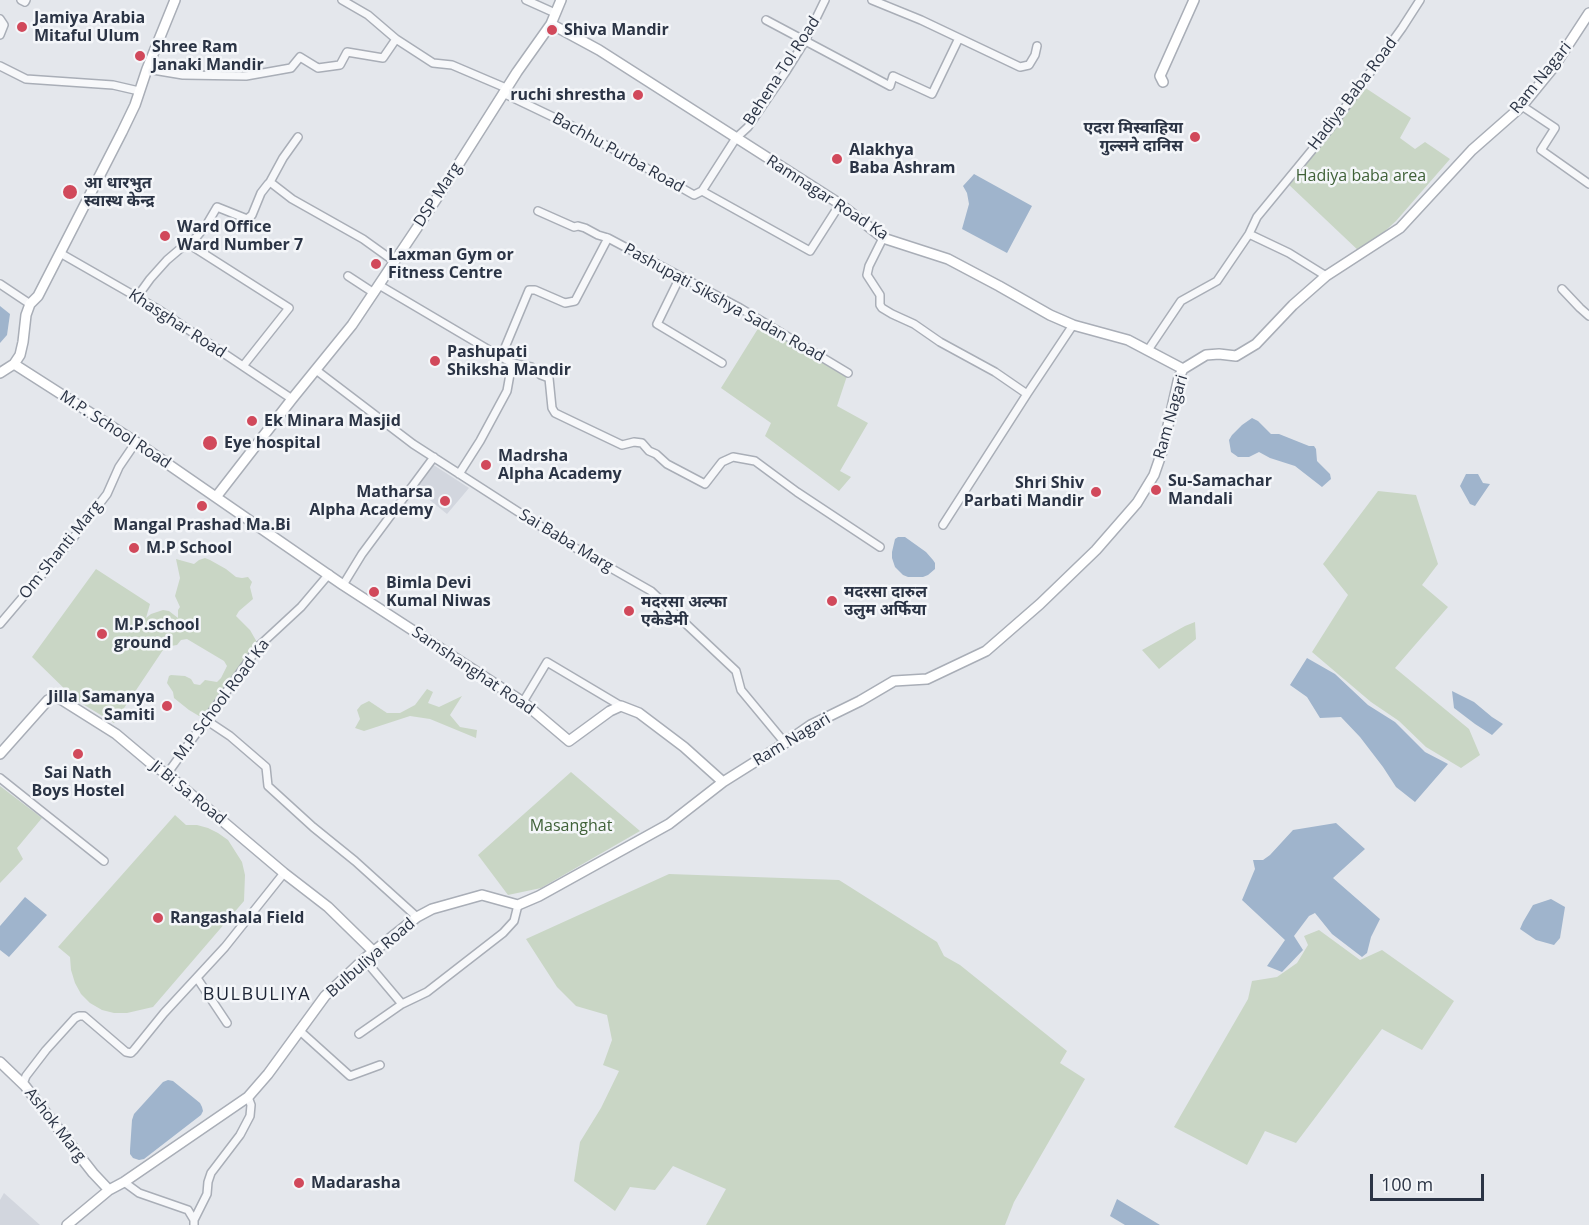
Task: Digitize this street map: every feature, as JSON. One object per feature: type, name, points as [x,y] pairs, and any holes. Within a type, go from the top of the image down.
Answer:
[{"type":"main road","points":[[0,374],[14,364],[20,355],[26,315],[30,304],[38,296],[122,132],[175,0]]},
{"type":"main road","name":"DSP Marg","points":[[216,496],[352,325],[551,24],[561,0]]},
{"type":"main road","points":[[1162,81],[1160,76],[1194,0]]},
{"type":"main road","name":"Ram Nagari","points":[[723,782],[811,725],[894,681],[927,680],[986,651],[1040,604],[1096,550],[1137,503],[1154,475],[1162,452],[1179,377],[1183,369],[1206,355],[1236,356],[1256,344],[1293,305],[1326,276],[1400,228],[1472,150],[1522,106],[1553,68],[1589,13]]},
{"type":"main road","name":"Ramnagar Road Ka","points":[[551,24],[599,50],[840,204],[883,238],[948,259],[1050,315],[1073,325],[1128,340],[1183,369]]},
{"type":"main road","name":"M.P. School Road","points":[[14,364],[216,496]]},
{"type":"main road","name":"Samshanghat Road","points":[[216,496],[343,585],[523,702],[569,741],[610,711],[621,706]]},
{"type":"main road","name":"Ji Bi Sa Road","points":[[0,754],[48,700],[54,697],[62,700],[116,734],[167,774],[284,873],[328,907],[374,952]]},
{"type":"main road","points":[[518,904],[539,896],[669,824],[723,782],[684,747],[639,713],[621,706]]},
{"type":"main road","name":"Bulbuliya Road","points":[[68,1225],[109,1190],[248,1097],[326,996],[364,959],[417,917],[432,909],[482,895],[518,904]]},
{"type":"main road","name":"Ashok Marg","points":[[0,1062],[23,1084],[109,1190]]},
{"type":"street","points":[[21,0],[25,2],[26,0]]},
{"type":"street","points":[[342,0],[368,15],[396,39],[433,63],[452,65],[505,91]]},
{"type":"street","points":[[526,0],[555,13]]},
{"type":"street","name":"Behena Tol Road","points":[[702,191],[736,138],[748,127],[806,41],[825,0]]},
{"type":"street","points":[[872,0],[1020,67],[1029,65],[1037,46]]},
{"type":"street","name":"Hadiya Baba Road","points":[[1148,350],[1181,301],[1217,280],[1249,234],[1257,217],[1331,127],[1420,0]]},
{"type":"street","points":[[0,19],[4,25],[0,35]]},
{"type":"street","points":[[766,20],[890,87],[893,76],[932,94],[959,38]]},
{"type":"street","points":[[147,69],[183,75],[246,76],[291,68],[300,57],[318,68],[340,65],[347,52],[383,58],[396,39]]},
{"type":"street","points":[[0,66],[26,79],[113,85],[139,91]]},
{"type":"street","name":"Bachhu Purba Road","points":[[505,91],[694,195],[702,191],[810,251],[840,204]]},
{"type":"street","points":[[1522,106],[1555,128],[1541,150],[1589,184]]},
{"type":"street","points":[[190,245],[217,207],[247,219],[252,215],[261,193],[298,137]]},
{"type":"street","points":[[270,182],[292,199],[363,239],[395,262]]},
{"type":"street","points":[[538,211],[574,227],[585,228],[608,238]]},
{"type":"street","points":[[1249,234],[1288,253],[1326,276]]},
{"type":"street","name":"Pashupati Sikshya Sadan Road","points":[[501,357],[529,290],[535,290],[565,303],[575,301],[608,238],[740,308],[848,373]]},
{"type":"street","points":[[883,238],[867,275],[880,295],[882,308],[914,324],[940,342],[995,372],[1027,394]]},
{"type":"street","points":[[137,297],[167,260],[187,243],[289,308],[243,366]]},
{"type":"street","name":"Khasghar Road","points":[[60,254],[137,297],[292,399]]},
{"type":"street","points":[[348,276],[512,363],[531,367],[549,378],[552,408],[555,413],[622,445],[642,443],[667,464],[705,484],[722,462],[733,457],[755,461],[880,547]]},
{"type":"street","points":[[680,277],[657,324],[722,363]]},
{"type":"street","points":[[0,284],[30,304]]},
{"type":"street","points":[[1562,289],[1589,316]]},
{"type":"street","points":[[943,525],[1073,325]]},
{"type":"street","points":[[459,474],[507,391],[512,363]]},
{"type":"street","name":"Sai Baba Marg","points":[[316,370],[413,444],[565,542],[651,591],[736,671],[741,690],[785,743]]},
{"type":"street","name":"Om Shanti Marg","points":[[0,624],[74,537],[107,494],[119,467],[136,442]]},
{"type":"street","points":[[343,585],[362,554],[434,457]]},
{"type":"street","name":"M.P School Road Ka","points":[[167,774],[260,645],[301,607],[329,574]]},
{"type":"street","points":[[523,702],[548,662],[621,706]]},
{"type":"street","points":[[206,720],[230,736],[266,767],[268,786],[312,828],[355,861],[417,917]]},
{"type":"street","points":[[0,778],[104,861]]},
{"type":"street","points":[[23,1084],[26,1076],[46,1050],[79,1016],[84,1016],[130,1053],[197,978],[284,873]]},
{"type":"street","points":[[359,1034],[402,1004],[427,992],[503,933],[514,921],[518,904]]},
{"type":"street","points":[[364,959],[402,1004]]},
{"type":"street","points":[[197,978],[226,1023]]},
{"type":"street","points":[[300,1030],[350,1076],[380,1065]]},
{"type":"street","points":[[194,1222],[207,1194],[211,1173],[240,1135],[250,1116],[251,1105],[248,1097]]},
{"type":"street","points":[[124,1182],[139,1193],[188,1210],[194,1222]]},
{"type":"shaded area","name":"Matharsa Alpha Academy","points":[[432,464],[469,488],[447,514],[415,488]]},
{"type":"shaded area","points":[[4,1193],[40,1225],[0,1225],[0,1200]]},
{"type":"green space","name":"Hadiya baba area","points":[[1361,85],[1411,118],[1400,138],[1415,149],[1425,142],[1450,159],[1396,221],[1361,253],[1286,182]]},
{"type":"green space","points":[[759,327],[848,373],[837,406],[868,423],[840,471],[851,477],[839,491],[765,436],[771,423],[721,388]]},
{"type":"green space","points":[[1378,491],[1416,495],[1438,564],[1422,585],[1448,607],[1395,668],[1469,729],[1480,755],[1461,768],[1426,747],[1399,721],[1371,702],[1312,652],[1348,595],[1323,564]]},
{"type":"green space","points":[[205,558],[236,577],[248,577],[252,582],[250,587],[253,599],[236,616],[250,630],[258,644],[210,708],[199,716],[174,698],[167,683],[169,676],[185,676],[194,684],[200,685],[205,680],[217,682],[227,666],[224,661],[187,639],[171,646],[161,637],[156,636],[165,647],[114,723],[76,700],[32,657],[96,569],[150,604],[146,618],[163,610],[169,611],[178,618],[180,607],[175,596],[180,578],[176,559],[194,564]]},
{"type":"green space","points":[[1195,622],[1196,639],[1159,669],[1142,650],[1185,626]]},
{"type":"green space","points":[[427,689],[433,692],[428,703],[439,707],[462,696],[450,715],[460,727],[477,730],[476,738],[430,719],[410,716],[364,731],[355,728],[360,719],[357,710],[361,705],[369,701],[387,713],[400,713],[415,705]]},
{"type":"green space","name":"Masanghat","points":[[571,772],[640,831],[541,888],[508,895],[478,855]]},
{"type":"green space","points":[[0,786],[42,818],[17,848],[23,859],[0,883]]},
{"type":"green space","points":[[175,815],[186,825],[208,828],[228,840],[242,862],[245,875],[244,901],[153,1007],[127,1013],[102,1010],[81,994],[71,970],[70,957],[58,947]]},
{"type":"green space","points":[[669,874],[839,880],[937,942],[944,956],[960,965],[1067,1051],[1060,1063],[1085,1079],[1014,1202],[1005,1225],[706,1225],[726,1189],[673,1166],[655,1190],[630,1187],[615,1211],[574,1181],[580,1142],[601,1108],[619,1071],[603,1065],[612,1040],[607,1015],[576,1006],[557,987],[526,939]]},
{"type":"green space","points":[[1319,930],[1360,960],[1382,950],[1454,1001],[1422,1050],[1382,1029],[1296,1143],[1265,1131],[1247,1165],[1174,1127],[1248,999],[1252,981],[1277,977],[1297,963],[1308,945],[1304,936]]},
{"type":"water","points":[[974,174],[1032,206],[1007,253],[962,229],[969,204],[963,186]]},
{"type":"water","points":[[0,306],[10,314],[7,335],[0,343]]},
{"type":"water","points":[[1252,418],[1271,434],[1279,434],[1314,446],[1317,461],[1330,474],[1331,479],[1322,487],[1295,466],[1259,452],[1249,457],[1238,457],[1231,452],[1229,440],[1232,435]]},
{"type":"water","points":[[1466,474],[1478,474],[1483,483],[1490,484],[1475,506],[1470,504],[1460,486]]},
{"type":"water","points":[[905,537],[926,552],[935,563],[935,569],[923,577],[903,575],[895,567],[892,558],[895,539]]},
{"type":"water","points":[[1307,658],[1335,674],[1368,705],[1395,722],[1425,752],[1448,764],[1415,802],[1396,787],[1360,737],[1341,717],[1320,718],[1307,697],[1290,685]]},
{"type":"water","points":[[1452,691],[1474,702],[1503,724],[1492,735],[1475,724],[1454,708]]},
{"type":"water","points":[[1336,823],[1365,849],[1333,878],[1380,919],[1371,937],[1367,953],[1362,957],[1332,934],[1315,913],[1309,916],[1294,936],[1303,950],[1282,972],[1267,966],[1285,940],[1242,900],[1255,869],[1253,860],[1263,860],[1270,855],[1293,830]]},
{"type":"water","points":[[25,897],[47,915],[9,957],[0,950],[0,926]]},
{"type":"water","points":[[1551,899],[1565,907],[1560,938],[1554,945],[1536,940],[1520,929],[1533,905]]},
{"type":"water","points":[[173,1081],[200,1103],[203,1111],[201,1115],[144,1159],[133,1158],[130,1150],[134,1114],[163,1082]]},
{"type":"water","points":[[1117,1199],[1160,1225],[1125,1225],[1110,1216]]},
{"type":"place","name":"Jamiya Arabia Mitaful Ulum","points":[[22,27]]},
{"type":"place","name":"Shiva Mandir","points":[[552,30]]},
{"type":"place","name":"Shree Ram Janaki Mandir","points":[[140,56]]},
{"type":"place","name":"ruchi shrestha","points":[[638,95]]},
{"type":"place","name":"एदरा मिस्वाहिया गुल्सने दानिस","points":[[1195,137]]},
{"type":"place","name":"Alakhya Baba Ashram","points":[[837,159]]},
{"type":"place","name":"आ धारभुत स्वास्थ केन्द्र","points":[[70,192]]},
{"type":"place","name":"Ward Office Ward Number 7","points":[[165,236]]},
{"type":"place","name":"Laxman Gym or Fitness Centre","points":[[376,264]]},
{"type":"place","name":"Pashupati Shiksha Mandir","points":[[435,361]]},
{"type":"place","name":"Ek Minara Masjid","points":[[252,421]]},
{"type":"place","name":"Eye hospital","points":[[210,443]]},
{"type":"place","name":"Madrsha Alpha Academy","points":[[486,465]]},
{"type":"place","name":"Su-Samachar Mandali","points":[[1156,490]]},
{"type":"place","name":"Shri Shiv Parbati Mandir","points":[[1096,492]]},
{"type":"place","name":"Matharsa Alpha Academy","points":[[445,501]]},
{"type":"place","name":"Mangal Prashad Ma.Bi","points":[[202,506]]},
{"type":"place","name":"M.P School","points":[[134,548]]},
{"type":"place","name":"Bimla Devi Kumal Niwas","points":[[374,592]]},
{"type":"place","name":"मदरसा दारुल उलुम अर्फिया","points":[[832,601]]},
{"type":"place","name":"मदरसा अल्फा एकेडेमी","points":[[629,611]]},
{"type":"place","name":"M.P.school ground","points":[[102,634]]},
{"type":"place","name":"Jilla Samanya Samiti","points":[[167,706]]},
{"type":"place","name":"Sai Nath Boys Hostel","points":[[78,754]]},
{"type":"place","name":"Rangashala Field","points":[[158,918]]},
{"type":"place","name":"Madarasha","points":[[299,1183]]},
{"type":"district","name":"BULBULIYA","points":[[257,995]]}]
